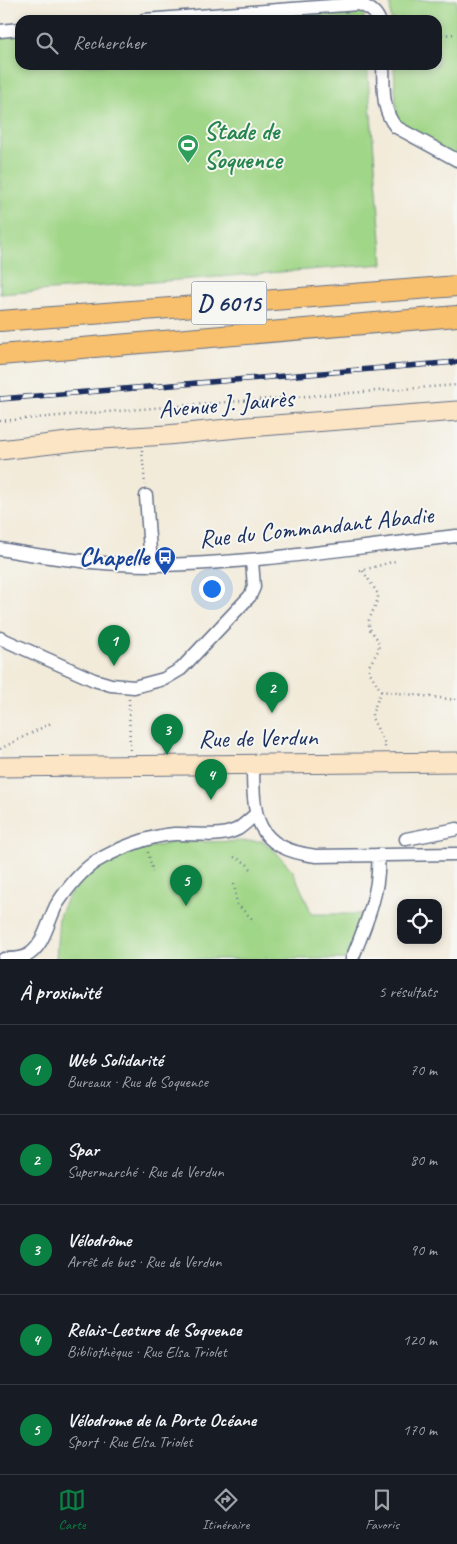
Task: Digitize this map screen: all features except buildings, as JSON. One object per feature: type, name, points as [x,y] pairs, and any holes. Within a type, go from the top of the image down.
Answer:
[{"type":"main road","name":"D 6015","points":[[0,320],[457,286]]},
{"type":"main road","name":"D 6015","points":[[0,356],[457,316]]},
{"type":"main road","name":"Avenue J. Jaurès","points":[[0,450],[85,440],[457,411]]},
{"type":"main road","name":"Rue de Verdun","points":[[0,767],[457,762]]},
{"type":"street","points":[[211,15],[359,4],[370,8],[376,15]]},
{"type":"street","points":[[0,30],[15,29]]},
{"type":"street","points":[[383,70],[386,108],[390,120],[396,127],[457,160]]},
{"type":"street","points":[[146,496],[151,565]]},
{"type":"street","name":"Rue du Commandant Abadie","points":[[0,549],[68,560],[151,565],[252,560],[457,536]]},
{"type":"street","points":[[0,638],[94,680],[111,685],[129,687],[164,679],[181,669],[250,596],[254,587],[252,560]]},
{"type":"street","points":[[253,763],[256,814],[263,829],[272,841],[293,852],[316,856],[457,854]]},
{"type":"street","points":[[4,959],[26,956],[35,949],[57,904],[74,880],[96,862],[123,848],[145,840],[174,834],[215,835],[229,832],[239,828],[256,814]]},
{"type":"street","points":[[406,839],[457,829]]},
{"type":"street","points":[[352,959],[370,915],[379,867],[378,855]]},
{"type":"path","points":[[442,35],[457,34]]},
{"type":"path","points":[[0,420],[457,385]]},
{"type":"path","points":[[142,451],[146,496]]},
{"type":"path","points":[[381,691],[369,671],[369,666],[379,649],[378,640],[369,628],[369,620],[378,599],[378,594],[362,571],[396,561]]},
{"type":"path","points":[[129,687],[130,765]]},
{"type":"path","points":[[381,691],[457,700]]},
{"type":"path","points":[[381,691],[372,718],[385,744],[387,762]]},
{"type":"path","points":[[0,749],[51,723]]},
{"type":"path","points":[[145,840],[153,872]]},
{"type":"path","points":[[234,857],[251,868]]},
{"type":"path","points":[[234,884],[237,904],[252,920]]},
{"type":"green space","points":[[390,0],[457,0],[457,167],[409,141],[397,121],[394,70],[442,70],[442,15],[391,15]]},
{"type":"green space","points":[[363,6],[364,15],[251,15]]},
{"type":"green space","name":"Stade de Soquence","points":[[15,34],[15,70],[367,70],[383,264],[0,294],[0,35]]},
{"type":"green space","points":[[263,841],[293,871],[312,914],[364,914],[346,959],[56,959],[59,916],[67,898],[82,879],[111,859],[136,850],[176,842]]},
{"type":"railway","points":[[0,399],[457,362]]},
{"type":"place","name":"Stade de Soquence","points":[[188,164]]},
{"type":"place","name":"Chapelle","points":[[165,576]]},
{"type":"place","name":"Web Solidarité","points":[[114,666]]},
{"type":"place","name":"Spar","points":[[272,713]]},
{"type":"place","name":"Vélodrôme","points":[[167,755]]},
{"type":"place","name":"Relais-Lecture de Soquence","points":[[211,800]]},
{"type":"place","name":"Vélodrome de la Porte Océane","points":[[186,906]]}]
